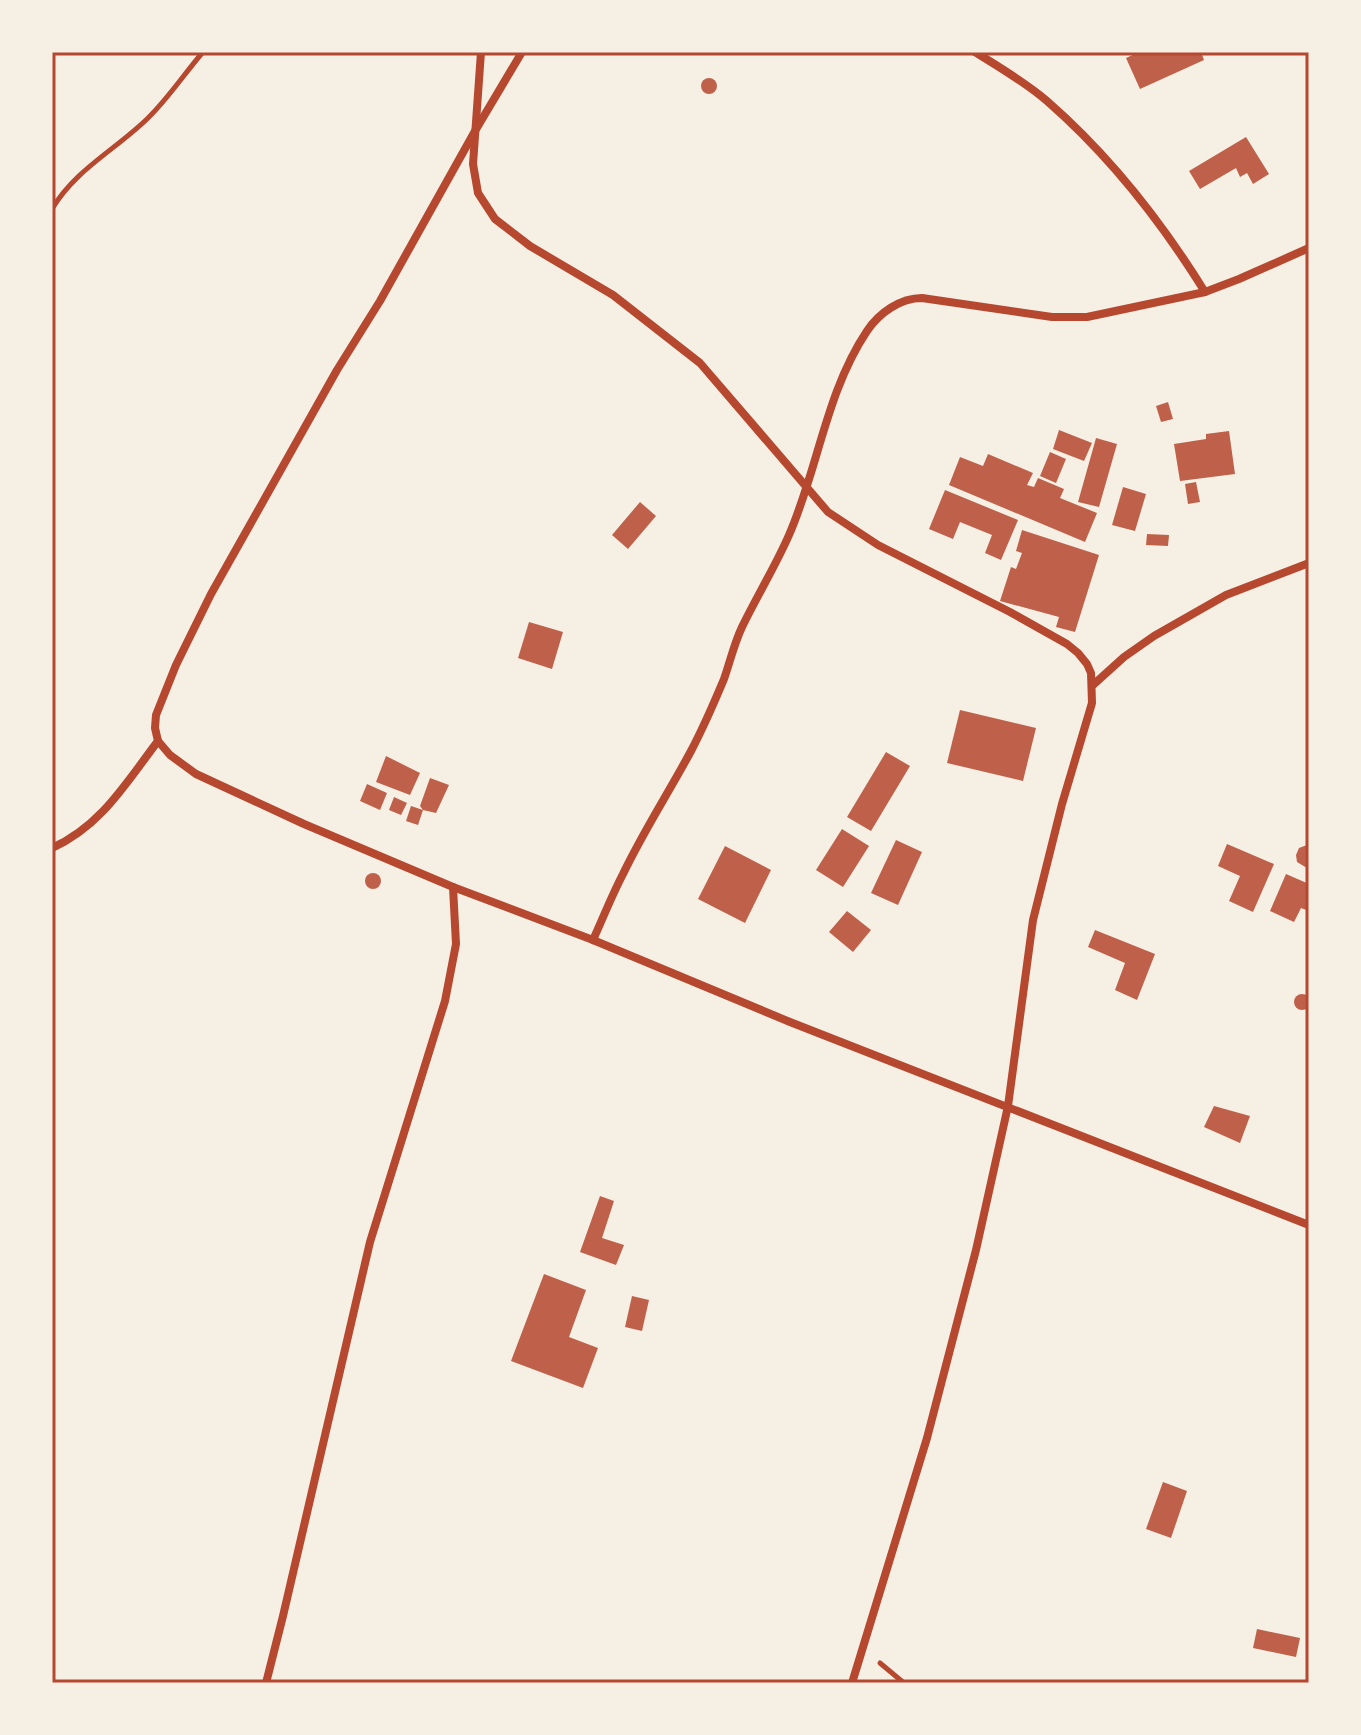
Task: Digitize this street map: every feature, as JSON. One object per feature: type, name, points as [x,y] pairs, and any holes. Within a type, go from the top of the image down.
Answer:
[{"type":"street","points":[[481,52],[473,164],[478,193],[495,219],[530,246],[613,295],[700,363],[828,512],[878,545],[1067,644],[1087,664],[1093,685],[1092,703],[1062,804],[1033,920],[1008,1106],[976,1250],[927,1438],[852,1683]]},
{"type":"street","points":[[522,52],[211,594],[176,665],[156,715],[158,741],[196,774],[453,887],[1309,1225]]},
{"type":"street","points":[[975,52],[1045,100],[1116,168],[1156,219],[1205,292]]},
{"type":"street","points":[[593,940],[623,873],[691,750],[723,681],[741,630],[771,575],[798,514],[828,415],[856,350],[869,328],[885,312],[900,302],[922,298],[1052,317],[1087,317],[1205,292],[1309,248]]},
{"type":"street","points":[[1093,685],[1124,657],[1154,636],[1226,595],[1309,563]]},
{"type":"street","points":[[52,848],[69,841],[94,822],[158,741]]},
{"type":"street","points":[[266,1683],[370,1242],[445,1001],[456,944],[453,887]]},
{"type":"path","points":[[52,209],[66,188],[93,162],[146,120],[203,52]]},
{"type":"path","points":[[862,1649],[904,1683]]},
{"type":"building","points":[[1139,52],[1201,52],[1204,60],[1140,89],[1126,58]]},
{"type":"building","points":[[706,78],[712,78],[717,86],[715,92],[706,94],[701,89],[701,83]]},
{"type":"building","points":[[1246,137],[1269,174],[1253,184],[1247,173],[1240,177],[1236,168],[1200,189],[1189,171]]},
{"type":"building","points":[[1168,402],[1173,419],[1161,422],[1156,406]]},
{"type":"building","points":[[1059,430],[1092,443],[1084,461],[1053,449]]},
{"type":"building","points":[[1229,431],[1235,474],[1180,481],[1174,444],[1206,439],[1206,434]]},
{"type":"building","points":[[1096,438],[1117,444],[1099,507],[1078,502]]},
{"type":"building","points":[[1050,452],[1066,459],[1056,483],[1040,476]]},
{"type":"building","points":[[988,454],[1033,473],[1027,485],[1034,487],[1038,478],[1064,489],[1060,498],[1097,513],[1085,542],[949,485],[960,457],[983,466]]},
{"type":"building","points":[[1196,482],[1200,502],[1188,504],[1185,484]]},
{"type":"building","points":[[1123,487],[1146,494],[1135,531],[1112,525]]},
{"type":"building","points":[[945,490],[1018,520],[1001,560],[985,553],[992,535],[960,522],[953,539],[929,529]]},
{"type":"building","points":[[640,502],[656,516],[628,549],[612,535]]},
{"type":"building","points":[[1022,530],[1099,555],[1075,632],[1056,627],[1059,617],[1000,601],[1011,567],[1016,569],[1022,553],[1016,551]]},
{"type":"building","points":[[1147,534],[1169,535],[1168,546],[1146,545]]},
{"type":"building","points":[[529,622],[563,632],[552,669],[518,658]]},
{"type":"building","points":[[960,710],[1036,728],[1023,781],[947,763]]},
{"type":"building","points":[[886,752],[910,766],[871,831],[847,817]]},
{"type":"building","points":[[386,756],[420,773],[410,795],[376,782]]},
{"type":"building","points":[[430,778],[449,785],[436,813],[423,810],[420,806]]},
{"type":"building","points":[[367,784],[387,793],[380,810],[360,801]]},
{"type":"building","points":[[394,797],[407,803],[401,815],[389,810]]},
{"type":"building","points":[[411,806],[423,810],[418,825],[406,821]]},
{"type":"building","points":[[842,829],[869,846],[843,887],[816,870]]},
{"type":"building","points":[[896,840],[922,852],[898,905],[871,893]]},
{"type":"building","points":[[1227,844],[1274,864],[1253,912],[1229,901],[1240,876],[1218,866]]},
{"type":"building","points":[[1309,845],[1307,868],[1297,862],[1296,855],[1299,848]]},
{"type":"building","points":[[725,846],[771,870],[745,923],[698,899]]},
{"type":"building","points":[[373,873],[379,875],[379,887],[373,889],[367,887],[365,881],[367,875]]},
{"type":"building","points":[[1286,874],[1309,884],[1309,911],[1301,908],[1294,922],[1270,911]]},
{"type":"building","points":[[847,911],[871,930],[853,952],[829,932]]},
{"type":"building","points":[[1095,930],[1155,954],[1137,1000],[1115,990],[1125,963],[1088,947]]},
{"type":"building","points":[[1299,994],[1305,994],[1310,1002],[1308,1008],[1299,1010],[1294,1005],[1294,999]]},
{"type":"building","points":[[1214,1106],[1250,1116],[1240,1143],[1204,1127]]},
{"type":"building","points":[[600,1196],[614,1201],[602,1238],[624,1245],[616,1265],[580,1252]]},
{"type":"building","points":[[544,1274],[586,1290],[569,1337],[598,1348],[583,1388],[511,1361]]},
{"type":"building","points":[[632,1296],[649,1300],[642,1331],[625,1327]]},
{"type":"building","points":[[1163,1482],[1187,1491],[1171,1538],[1146,1529]]},
{"type":"building","points":[[1257,1629],[1300,1638],[1296,1657],[1253,1648]]}]
